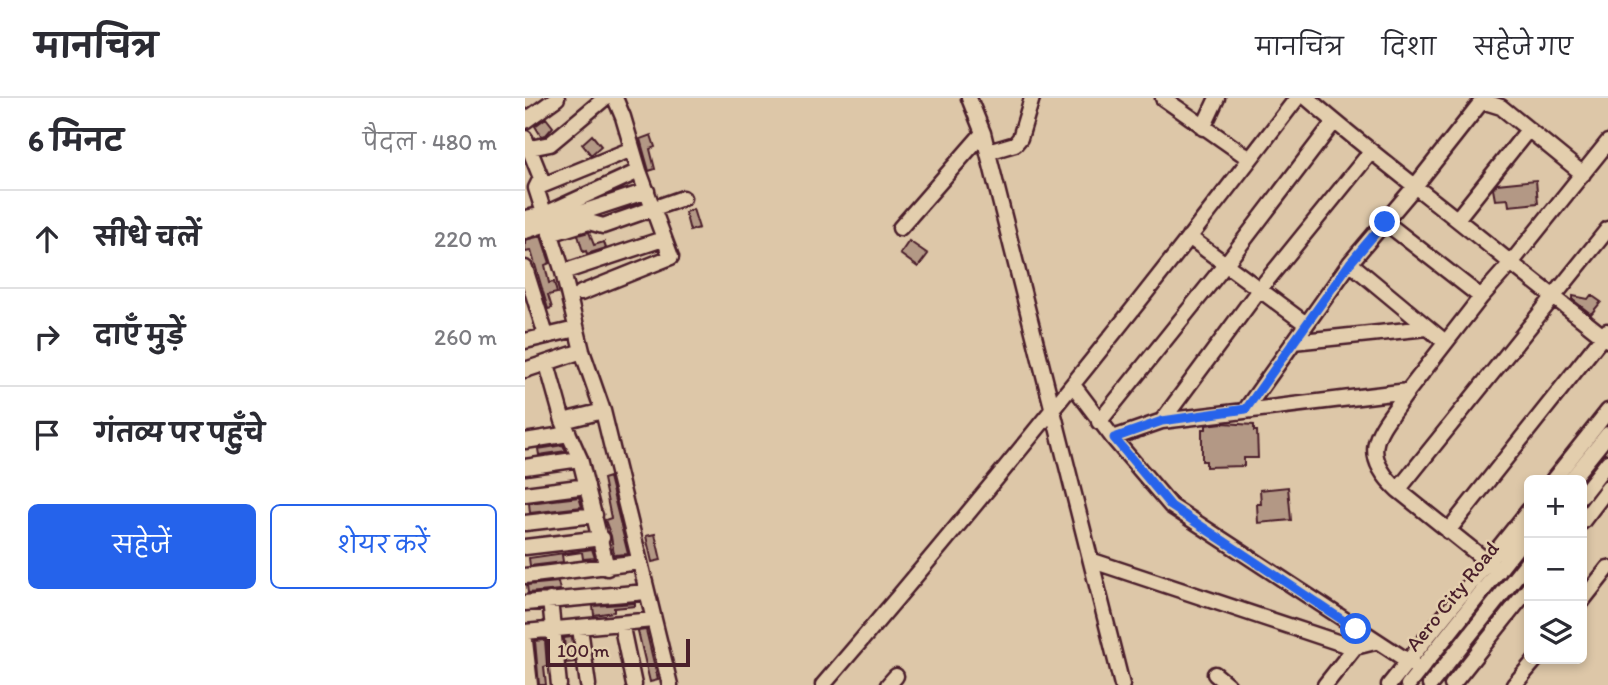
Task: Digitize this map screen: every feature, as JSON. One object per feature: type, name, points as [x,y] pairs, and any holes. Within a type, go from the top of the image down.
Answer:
[{"type":"street","points":[[525,121],[557,98]]},
{"type":"street","points":[[605,98],[550,144],[526,145],[534,183],[563,272],[582,351],[603,411],[670,685]]},
{"type":"street","points":[[581,293],[671,257],[615,98]]},
{"type":"street","points":[[969,98],[988,152],[1093,561],[1122,685]]},
{"type":"street","points":[[988,152],[1015,144],[1020,138],[1032,98]]},
{"type":"street","points":[[1163,98],[1250,159]]},
{"type":"street","points":[[1203,128],[1217,98]]},
{"type":"street","points":[[823,685],[943,547],[1297,98]]},
{"type":"street","points":[[1307,98],[1370,153],[1416,185],[1511,263],[1606,335],[1448,531]]},
{"type":"street","points":[[1246,409],[1350,263],[1479,105],[1485,102],[1493,103],[1583,174]]},
{"type":"street","points":[[1099,422],[1225,265],[1334,122]]},
{"type":"street","points":[[1457,219],[1528,130]]},
{"type":"street","points":[[900,228],[983,133]]},
{"type":"street","points":[[1524,518],[1493,567],[1383,477],[1376,463],[1374,449],[1379,433],[1445,342],[1608,142]]},
{"type":"street","points":[[534,183],[632,149]]},
{"type":"street","points":[[1162,421],[1259,290],[1370,153]]},
{"type":"street","points":[[547,223],[639,171]]},
{"type":"street","points":[[525,231],[647,191]]},
{"type":"street","points":[[525,218],[547,223],[589,222],[603,226],[683,198]]},
{"type":"street","points":[[1385,222],[1481,297]]},
{"type":"street","points":[[1398,490],[1608,229]]},
{"type":"street","points":[[1189,237],[1305,324]]},
{"type":"street","points":[[563,272],[663,239]]},
{"type":"street","points":[[1350,263],[1445,342]]},
{"type":"street","points":[[525,268],[546,335]]},
{"type":"street","points":[[525,341],[576,328]]},
{"type":"street","points":[[1293,342],[1427,328]]},
{"type":"street","points":[[525,370],[582,351]]},
{"type":"street","points":[[547,364],[566,428],[580,459],[607,568]]},
{"type":"street","points":[[1073,385],[1099,422],[1171,506],[1414,666],[1389,685]]},
{"type":"street","points":[[1114,438],[1162,421],[1408,391]]},
{"type":"street","points":[[525,440],[566,428],[603,411]]},
{"type":"street","points":[[1557,475],[1608,411]]},
{"type":"street","points":[[1575,475],[1608,434]]},
{"type":"street","points":[[525,467],[580,459]]},
{"type":"street","points":[[1587,489],[1608,462]]},
{"type":"street","points":[[525,494],[587,486]]},
{"type":"street","points":[[1587,515],[1608,488]]},
{"type":"street","points":[[525,523],[595,515]]},
{"type":"street","name":"Aero City Road","points":[[1408,685],[1414,666],[1493,567],[1524,537]]},
{"type":"street","points":[[525,547],[601,538]]},
{"type":"street","points":[[1093,561],[1355,647],[1375,642]]},
{"type":"street","points":[[525,576],[640,562]]},
{"type":"street","name":"Aero City Road","points":[[1430,685],[1524,566]]},
{"type":"street","points":[[1587,595],[1608,568]]},
{"type":"street","points":[[525,603],[646,592]]},
{"type":"street","points":[[1452,685],[1524,594]]},
{"type":"street","points":[[550,600],[559,685]]},
{"type":"street","points":[[525,632],[653,620]]},
{"type":"street","points":[[621,623],[634,685]]},
{"type":"street","points":[[580,628],[588,685]]},
{"type":"street","points":[[525,641],[530,685]]},
{"type":"street","points":[[1325,685],[1355,647]]},
{"type":"street","points":[[1522,682],[1533,664]]},
{"type":"street","points":[[1215,674],[1228,685]]},
{"type":"building","points":[[546,118],[553,127],[546,135],[541,136],[535,126]]},
{"type":"building","points":[[592,135],[601,146],[591,155],[582,144]]},
{"type":"building","points":[[651,135],[655,147],[650,149],[655,169],[649,171],[640,139]]},
{"type":"building","points":[[1536,180],[1538,203],[1509,206],[1508,199],[1495,200],[1493,189],[1497,184]]},
{"type":"building","points":[[693,209],[699,228],[690,231],[685,212]]},
{"type":"building","points":[[589,232],[594,245],[604,242],[606,248],[587,254],[586,251],[583,252],[578,235]]},
{"type":"building","points":[[541,236],[550,263],[545,265],[549,283],[554,282],[557,293],[548,295],[552,308],[548,309],[531,251],[525,252],[525,240]]},
{"type":"building","points":[[909,241],[928,254],[918,267],[900,254]]},
{"type":"building","points":[[1591,295],[1601,302],[1591,314],[1573,300],[1573,296],[1588,299]]},
{"type":"building","points":[[1206,425],[1254,425],[1254,431],[1257,431],[1258,458],[1244,458],[1244,466],[1206,467],[1206,461],[1202,461],[1202,429],[1206,429]]},
{"type":"building","points":[[563,445],[566,451],[539,455],[538,449]]},
{"type":"building","points":[[609,477],[628,554],[614,555],[605,520],[611,518],[603,479]]},
{"type":"building","points":[[1288,487],[1291,520],[1258,523],[1257,504],[1261,504],[1260,490]]},
{"type":"building","points":[[579,497],[582,507],[530,513],[529,503]]},
{"type":"building","points":[[655,534],[661,560],[652,562],[646,536]]},
{"type":"building","points":[[592,549],[595,558],[583,559],[582,552],[562,555],[563,562],[530,566],[529,558]]},
{"type":"building","points":[[558,582],[560,590],[528,593],[527,585]]},
{"type":"building","points":[[635,603],[635,606],[614,608],[614,612],[594,615],[593,606]]},
{"type":"building","points":[[646,630],[658,680],[650,682],[638,631]]},
{"type":"building","points":[[572,637],[575,662],[566,663],[564,638]]},
{"type":"building","points":[[545,640],[546,685],[539,685],[535,641]]},
{"type":"route","points":[[1356,629],[1171,506],[1114,438],[1162,421],[1246,409],[1350,263],[1385,222]]}]
